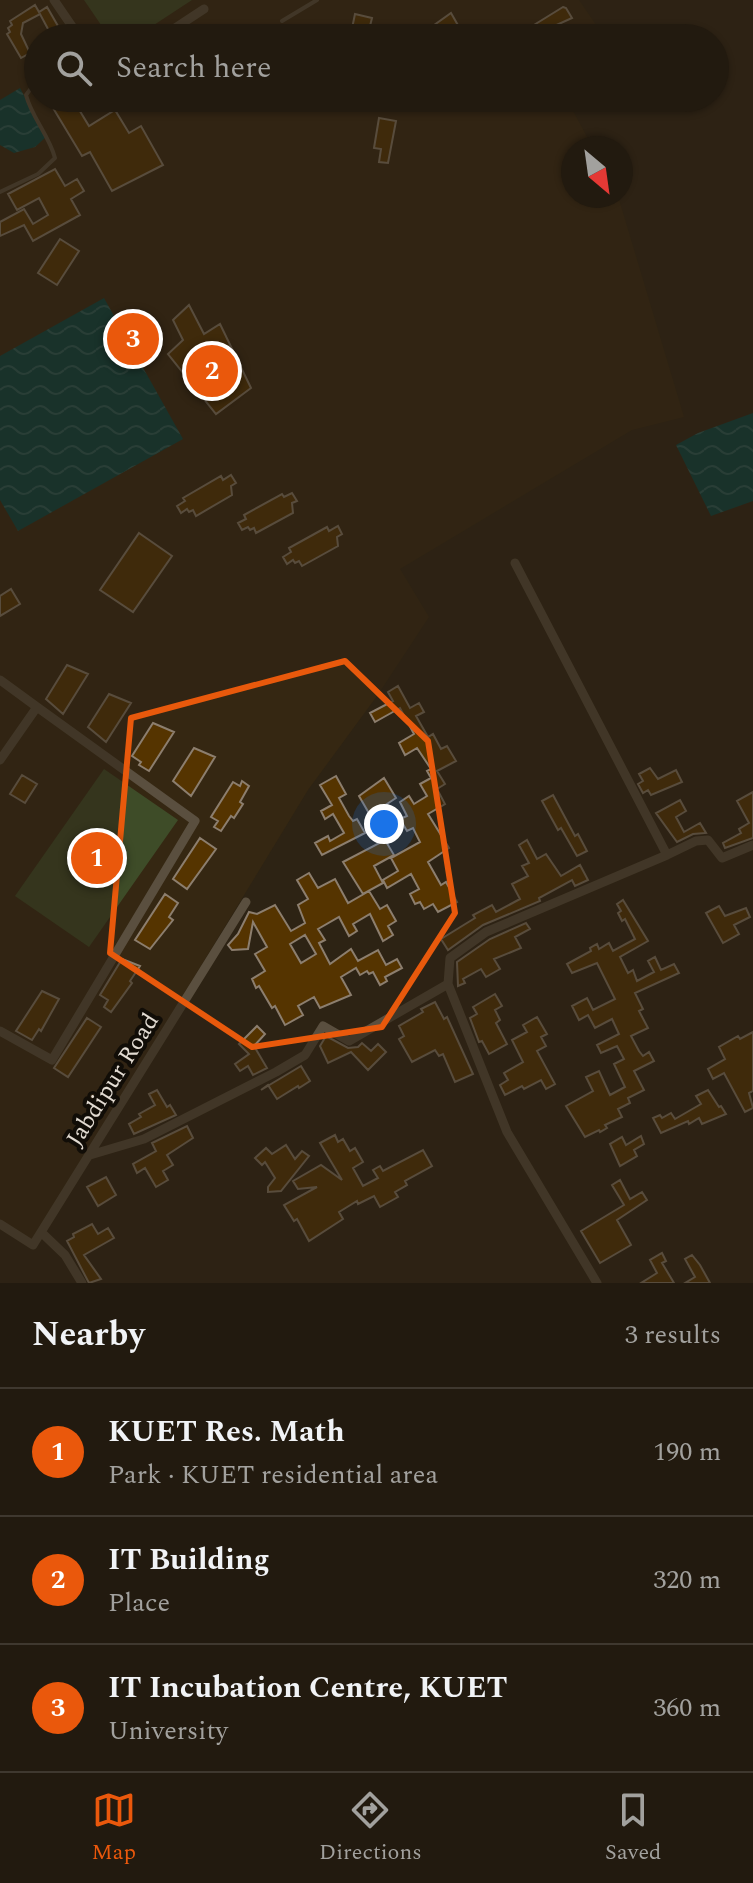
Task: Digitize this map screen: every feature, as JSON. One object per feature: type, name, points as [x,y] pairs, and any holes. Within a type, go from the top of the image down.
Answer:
[{"type":"street","points":[[54,0],[70,24]]},
{"type":"street","points":[[181,24],[204,9]]},
{"type":"street","points":[[515,563],[667,855]]},
{"type":"street","points":[[0,680],[195,821],[52,1060],[0,1031]]},
{"type":"street","points":[[0,760],[37,707]]},
{"type":"street","points":[[597,1283],[507,1132],[448,984],[450,958],[486,932],[696,841],[708,840],[722,858],[753,845]]},
{"type":"street","name":"Jabdipur Road","points":[[41,1232],[246,902]]},
{"type":"street","points":[[90,1155],[144,1139],[276,1072],[305,1055],[323,1026],[349,1041],[448,984]]},
{"type":"street","points":[[0,1224],[33,1245],[41,1232],[65,1255],[82,1283]]},
{"type":"lane","points":[[282,21],[317,0]]},
{"type":"lane","points":[[0,192],[38,174],[55,158],[51,142],[32,112]]},
{"type":"highlighted area","points":[[345,661],[428,741],[455,913],[382,1027],[252,1047],[110,953],[131,718]]},
{"type":"shaded area","points":[[0,0],[579,0],[595,24],[24,24],[24,112],[574,112],[587,136],[561,136],[561,208],[622,208],[684,417],[632,430],[400,569],[429,617],[377,696],[308,790],[33,1242],[0,1221]]},
{"type":"green space","points":[[84,0],[192,0],[155,24],[100,24]]},
{"type":"green space","points":[[104,769],[178,820],[89,947],[15,896]]},
{"type":"water","points":[[20,88],[24,96],[24,112],[33,112],[46,137],[35,147],[14,153],[0,145],[0,100]]},
{"type":"water","points":[[104,298],[183,439],[18,531],[0,500],[0,356]]},
{"type":"water","points":[[753,413],[753,501],[711,516],[676,445],[698,433]]},
{"type":"building","points":[[35,5],[39,12],[47,7],[57,24],[45,24],[40,14],[23,23],[24,56],[21,58],[7,34],[12,25],[10,21]]},
{"type":"building","points":[[563,7],[572,18],[559,24],[536,24]]},
{"type":"building","points":[[451,13],[457,24],[436,24]]},
{"type":"building","points":[[355,14],[372,18],[370,24],[353,24]]},
{"type":"building","points":[[55,112],[80,112],[89,126],[116,112],[129,133],[141,126],[163,165],[112,191],[90,152],[82,156]]},
{"type":"building","points":[[379,118],[396,121],[388,163],[379,162],[381,149],[374,148]]},
{"type":"building","points":[[55,169],[65,186],[77,179],[84,191],[71,199],[80,215],[33,241],[24,225],[0,236],[0,222],[24,209],[33,224],[48,215],[39,198],[17,210],[8,194]]},
{"type":"building","points":[[60,239],[79,251],[57,285],[38,273]]},
{"type":"building","points":[[189,305],[204,334],[220,324],[251,388],[216,414],[168,354],[183,340],[173,320]]},
{"type":"building","points":[[231,475],[236,483],[231,486],[232,495],[196,516],[193,510],[189,512],[187,509],[181,513],[177,506],[185,501],[183,498],[221,476],[223,480]]},
{"type":"building","points":[[292,493],[297,501],[292,503],[293,513],[256,533],[254,528],[242,530],[238,523],[246,519],[244,515],[282,494],[284,497]]},
{"type":"building","points":[[338,526],[342,534],[337,537],[338,546],[302,566],[299,561],[295,563],[293,560],[287,564],[283,557],[291,552],[289,548],[327,527],[329,531]]},
{"type":"building","points":[[139,533],[172,556],[133,612],[100,590]]},
{"type":"building","points":[[11,589],[20,604],[0,616],[0,596]]},
{"type":"building","points":[[67,665],[88,674],[63,714],[46,699]]},
{"type":"building","points":[[398,686],[410,708],[419,703],[424,712],[416,716],[428,737],[433,734],[441,749],[447,746],[456,761],[437,771],[445,784],[437,789],[445,804],[428,814],[449,848],[428,862],[441,885],[446,882],[457,902],[438,912],[433,904],[424,909],[420,902],[415,904],[410,894],[419,889],[411,874],[387,888],[383,880],[398,871],[391,858],[420,842],[413,828],[407,831],[400,819],[407,816],[400,802],[409,796],[414,804],[427,796],[420,784],[431,778],[427,771],[431,769],[417,748],[405,755],[399,743],[414,734],[400,708],[375,722],[370,713],[393,701],[388,692]]},
{"type":"building","points":[[109,694],[131,703],[106,742],[88,727]]},
{"type":"building","points":[[153,723],[174,732],[149,771],[132,756]]},
{"type":"building","points":[[194,748],[215,757],[191,796],[173,781]]},
{"type":"building","points":[[650,768],[658,779],[676,770],[682,782],[651,795],[648,790],[643,793],[638,784],[643,781],[639,774]]},
{"type":"building","points":[[22,775],[37,784],[25,803],[10,794]]},
{"type":"building","points":[[336,776],[346,794],[339,798],[349,816],[353,821],[357,819],[365,833],[322,855],[315,843],[328,836],[330,841],[344,833],[333,814],[325,819],[321,811],[332,805],[320,785]]},
{"type":"building","points":[[384,778],[396,798],[370,815],[359,796]]},
{"type":"building","points":[[242,781],[249,786],[240,802],[243,804],[221,831],[214,827],[218,821],[211,817],[233,782],[240,786]]},
{"type":"building","points":[[753,792],[753,838],[725,848],[723,843],[741,833],[739,829],[749,823],[737,801]]},
{"type":"building","points":[[553,795],[575,836],[578,834],[587,851],[577,856],[542,801]]},
{"type":"building","points":[[680,800],[686,811],[676,817],[684,832],[700,823],[706,833],[693,834],[677,842],[656,813]]},
{"type":"building","points":[[200,838],[216,849],[187,889],[173,879]]},
{"type":"building","points":[[385,840],[394,855],[374,866],[383,883],[363,894],[343,862]]},
{"type":"building","points":[[527,840],[537,859],[546,854],[561,876],[580,865],[588,880],[575,886],[572,880],[539,898],[540,901],[483,925],[448,950],[441,939],[475,918],[473,915],[492,905],[496,912],[520,899],[512,884],[528,876],[522,866],[529,863],[519,845]]},
{"type":"building","points":[[309,873],[318,888],[335,879],[348,903],[369,891],[380,909],[387,905],[396,921],[388,926],[393,935],[383,941],[370,914],[353,924],[357,931],[349,936],[339,917],[318,929],[325,940],[319,943],[330,964],[351,949],[358,961],[378,950],[386,965],[397,959],[402,968],[385,977],[387,981],[380,985],[373,972],[360,975],[356,968],[341,977],[351,995],[320,1008],[314,997],[298,1006],[303,1015],[285,1025],[275,1006],[272,1008],[252,979],[265,971],[255,954],[267,947],[253,922],[248,949],[232,950],[228,945],[238,934],[249,912],[257,914],[275,905],[291,931],[305,923],[298,905],[308,899],[297,880]],"holes":[[[305,935],[316,954],[301,963],[290,944]]]},
{"type":"building","points":[[165,894],[178,903],[169,917],[173,920],[150,949],[135,940]]},
{"type":"building","points":[[623,900],[648,941],[620,957],[628,973],[633,970],[637,981],[654,972],[648,961],[655,957],[661,970],[674,964],[679,973],[635,993],[643,1009],[639,1011],[648,1028],[631,1036],[643,1056],[649,1052],[654,1061],[634,1071],[644,1090],[628,1098],[630,1103],[618,1109],[622,1117],[605,1125],[607,1128],[600,1132],[585,1137],[566,1106],[593,1091],[586,1077],[599,1071],[610,1095],[625,1087],[614,1064],[624,1059],[617,1046],[601,1053],[597,1045],[619,1034],[612,1019],[595,1028],[588,1015],[579,1020],[572,1006],[587,998],[593,1010],[615,999],[597,963],[572,973],[567,964],[591,951],[590,948],[597,944],[599,949],[609,943],[613,951],[635,939],[625,919],[622,921],[618,913],[621,911],[617,904]]},
{"type":"building","points":[[719,906],[725,916],[746,908],[750,917],[734,925],[739,934],[723,943],[706,913]]},
{"type":"building","points":[[526,923],[530,929],[515,937],[521,948],[494,959],[500,969],[486,977],[481,969],[463,979],[465,983],[458,986],[457,962],[490,939]]},
{"type":"building","points":[[122,959],[140,966],[111,1012],[104,1007],[108,1000],[100,995]]},
{"type":"building","points":[[42,991],[59,999],[41,1031],[39,1029],[32,1040],[16,1031]]},
{"type":"building","points":[[495,994],[502,1006],[495,1010],[500,1020],[496,1023],[507,1044],[489,1054],[482,1041],[479,1042],[470,1018],[477,1014],[473,1007]]},
{"type":"building","points":[[435,1002],[444,1019],[447,1017],[473,1074],[455,1082],[443,1054],[439,1056],[435,1050],[412,1062],[399,1039],[404,1036],[399,1026]]},
{"type":"building","points":[[537,1017],[547,1034],[541,1037],[546,1046],[537,1051],[555,1084],[546,1089],[541,1080],[505,1095],[500,1085],[508,1080],[504,1073],[523,1062],[512,1040],[527,1032],[523,1025]]},
{"type":"building","points":[[87,1018],[101,1027],[68,1077],[54,1068]]},
{"type":"building","points":[[257,1026],[265,1034],[254,1046],[267,1068],[253,1075],[248,1066],[240,1071],[235,1064],[249,1054],[239,1044]]},
{"type":"building","points":[[753,1032],[753,1091],[749,1093],[753,1108],[745,1112],[724,1073],[713,1079],[708,1069],[725,1059],[719,1047]]},
{"type":"building","points":[[326,1036],[348,1048],[358,1047],[362,1043],[371,1051],[378,1044],[386,1052],[368,1070],[351,1052],[328,1063],[320,1046]]},
{"type":"building","points":[[301,1066],[310,1081],[277,1099],[268,1086]]},
{"type":"building","points":[[157,1090],[176,1115],[134,1134],[129,1124],[155,1105],[149,1094]]},
{"type":"building","points":[[708,1090],[726,1114],[702,1124],[699,1118],[689,1124],[688,1121],[661,1133],[653,1118],[660,1115],[662,1118],[671,1113],[675,1119],[701,1104],[696,1096]]},
{"type":"building","points":[[187,1126],[193,1138],[167,1155],[173,1165],[163,1171],[168,1180],[156,1187],[145,1168],[137,1173],[133,1164],[156,1151],[152,1143]]},
{"type":"building","points":[[335,1135],[338,1142],[343,1139],[350,1151],[355,1148],[363,1162],[353,1168],[363,1186],[378,1178],[373,1170],[380,1166],[383,1171],[423,1150],[432,1166],[405,1181],[407,1185],[395,1192],[398,1197],[380,1207],[374,1196],[358,1204],[357,1201],[339,1212],[343,1219],[309,1241],[297,1219],[294,1221],[284,1205],[317,1187],[298,1189],[293,1181],[321,1165],[342,1180],[320,1143]]},
{"type":"building","points":[[641,1136],[644,1144],[634,1150],[637,1156],[620,1166],[610,1144],[622,1137],[626,1145]]},
{"type":"building","points":[[286,1145],[295,1159],[302,1151],[309,1156],[281,1191],[268,1192],[275,1178],[265,1162],[262,1165],[255,1158],[266,1148],[272,1154]]},
{"type":"building","points":[[106,1177],[116,1195],[98,1206],[87,1187]]},
{"type":"building","points":[[620,1180],[630,1199],[642,1192],[647,1200],[617,1220],[631,1245],[600,1263],[581,1231],[624,1205],[612,1185]]},
{"type":"building","points":[[92,1224],[98,1234],[108,1228],[114,1238],[84,1255],[101,1279],[89,1283],[67,1241],[74,1237],[73,1234]]},
{"type":"building","points":[[662,1253],[666,1261],[662,1263],[674,1283],[641,1283],[657,1273],[650,1260]]},
{"type":"building","points":[[692,1255],[710,1283],[685,1283],[695,1277],[685,1259]]},
{"type":"place","name":"IT Incubation Centre, KUET","points":[[133,339]]},
{"type":"place","name":"IT Building","points":[[212,371]]},
{"type":"place","name":"KUET Res. Math","points":[[97,858]]}]
